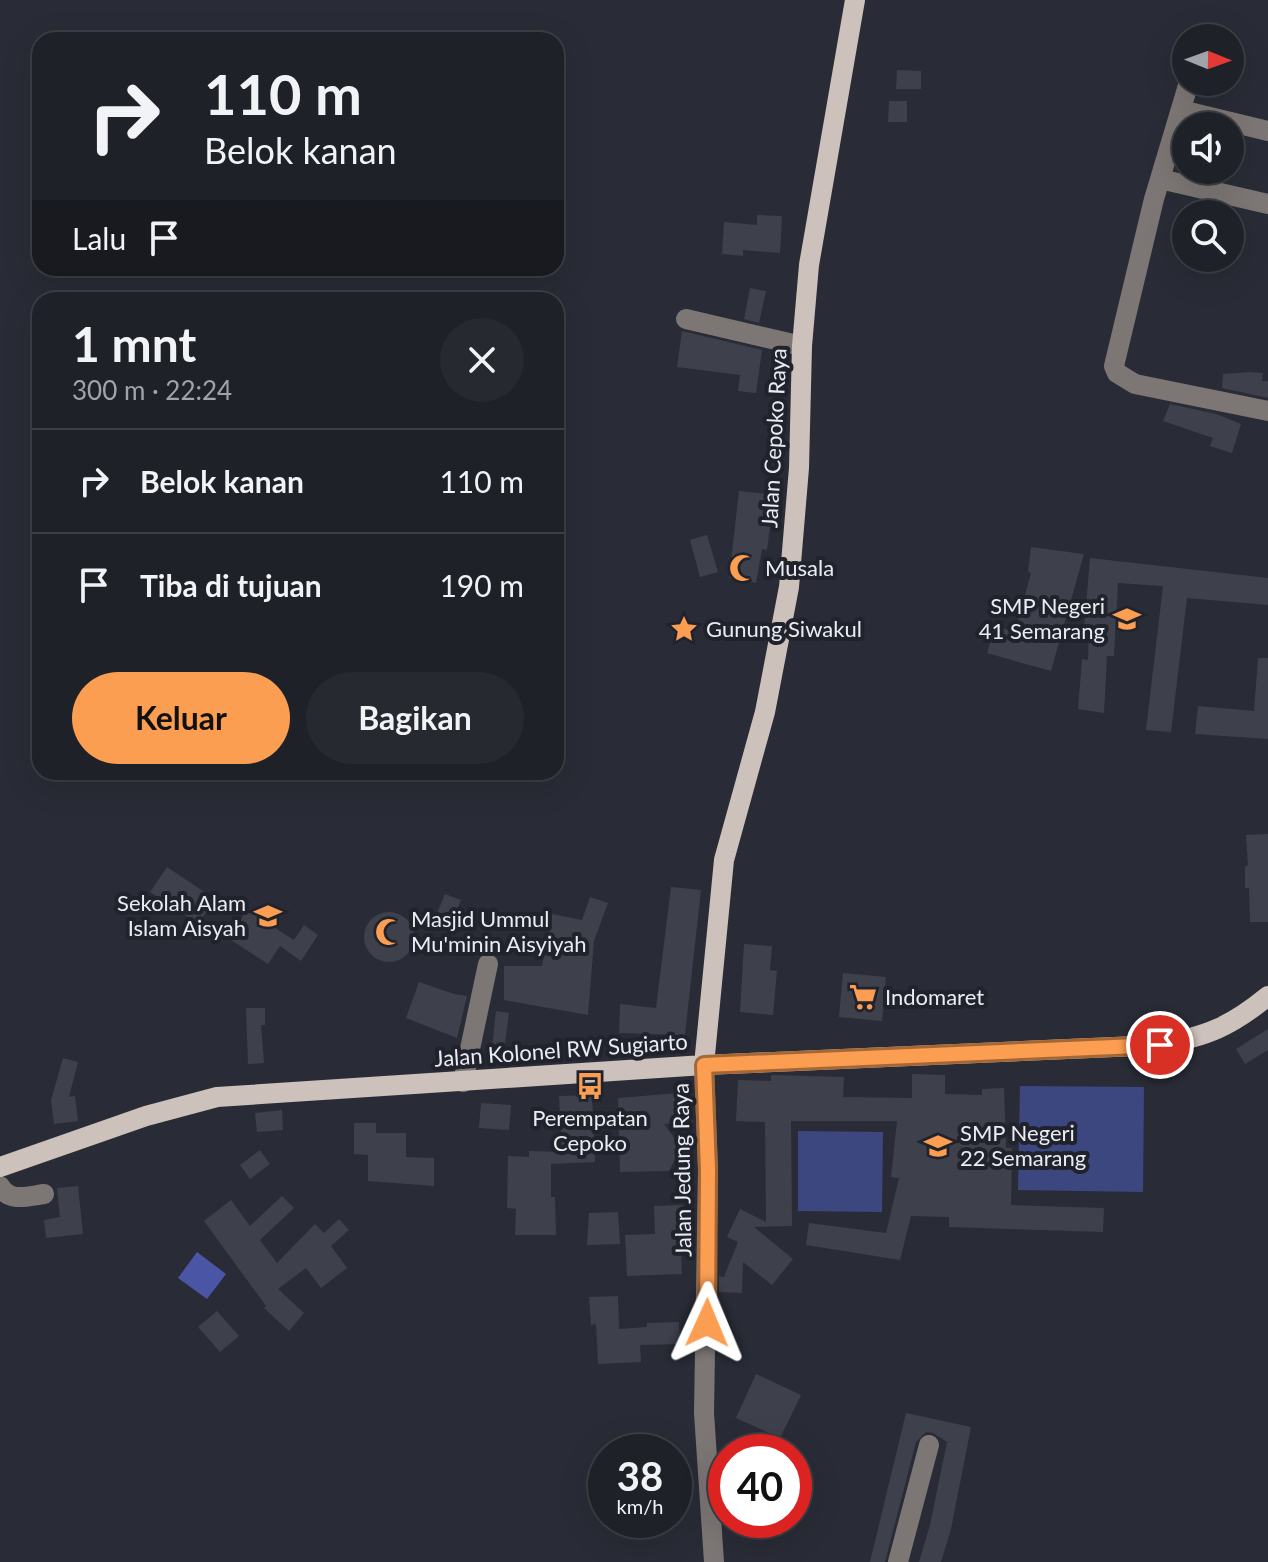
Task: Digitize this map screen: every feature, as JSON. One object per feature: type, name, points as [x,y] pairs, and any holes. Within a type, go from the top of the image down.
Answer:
[{"type":"main road","name":"Jalan Cepoko Raya","points":[[704,1065],[724,860],[765,712],[789,587],[799,468],[802,346],[811,251],[855,0]]},
{"type":"main road","name":"Jalan Kolonel RW Sugiarto","points":[[0,1167],[146,1116],[217,1097],[704,1065],[1160,1045],[1206,1036],[1224,1028],[1268,996]]},
{"type":"street","points":[[1185,96],[1160,179],[1114,366],[1117,373],[1135,384],[1268,411]]},
{"type":"street","points":[[1181,110],[1268,131]]},
{"type":"street","points":[[1160,179],[1268,204]]},
{"type":"street","points":[[686,319],[802,346]]},
{"type":"street","points":[[463,1082],[488,964]]},
{"type":"street","name":"Jalan Jedung Raya","points":[[704,1065],[708,1170],[704,1413],[714,1562]]},
{"type":"street","points":[[0,1186],[4,1194],[11,1197],[44,1194]]},
{"type":"street","points":[[898,1562],[929,1445]]},
{"type":"shaded area","points":[[1020,1086],[1144,1087],[1143,1192],[1018,1190]]},
{"type":"shaded area","points":[[798,1131],[883,1132],[882,1212],[798,1211]]},
{"type":"shaded area","points":[[197,1252],[226,1274],[207,1299],[178,1278]]},
{"type":"building","points":[[897,70],[921,71],[921,89],[896,89]]},
{"type":"building","points":[[889,101],[907,101],[907,122],[888,122]]},
{"type":"building","points":[[757,215],[782,216],[780,253],[743,250],[743,256],[722,254],[724,222],[757,225]]},
{"type":"building","points":[[750,288],[766,291],[759,323],[744,319]]},
{"type":"building","points":[[682,331],[762,350],[756,393],[738,391],[740,375],[677,367]]},
{"type":"building","points":[[1263,373],[1262,381],[1268,381],[1268,398],[1222,388],[1223,374]]},
{"type":"building","points":[[1170,404],[1216,414],[1241,424],[1232,453],[1210,446],[1213,438],[1163,421]]},
{"type":"building","points":[[739,491],[774,495],[767,550],[762,549],[756,583],[729,578]]},
{"type":"building","points":[[707,535],[718,572],[700,577],[690,540]]},
{"type":"building","points":[[1031,547],[1084,554],[1051,671],[987,653],[995,626],[1015,632],[1031,573],[1028,572]]},
{"type":"building","points":[[1090,558],[1268,578],[1268,605],[1187,598],[1171,732],[1146,730],[1163,586],[1118,583],[1114,656],[1107,656],[1104,713],[1078,709],[1082,659],[1088,660],[1089,632],[1084,630]]},
{"type":"building","points":[[1258,658],[1268,658],[1268,739],[1195,734],[1198,706],[1254,711]]},
{"type":"building","points":[[1268,834],[1268,922],[1250,922],[1249,888],[1245,888],[1245,866],[1248,865],[1246,835]]},
{"type":"building","points":[[167,867],[215,899],[198,924],[150,892]]},
{"type":"building","points":[[671,887],[701,890],[685,1035],[619,1033],[620,1004],[656,1008]]},
{"type":"building","points":[[445,894],[461,900],[449,929],[433,923]]},
{"type":"building","points":[[590,897],[608,903],[594,941],[588,1015],[504,1000],[504,966],[542,966],[552,914],[582,920]]},
{"type":"building","points":[[247,910],[294,940],[304,925],[318,935],[301,961],[280,946],[268,964],[228,938]]},
{"type":"building","name":"Masjid Ummul Mu'minin Aisyiyah","points":[[389,912],[407,919],[414,937],[407,955],[389,962],[371,955],[364,937],[371,919]]},
{"type":"building","points":[[744,944],[772,946],[770,970],[777,971],[773,1015],[740,1012]]},
{"type":"building","name":"Indomaret","points":[[843,973],[886,977],[882,1021],[839,1017]]},
{"type":"building","points":[[419,982],[467,996],[457,1038],[406,1018]]},
{"type":"building","points":[[246,1008],[265,1008],[265,1025],[261,1025],[264,1063],[248,1064]]},
{"type":"building","points":[[496,1011],[509,1013],[503,1058],[491,1057]]},
{"type":"building","points":[[1268,1029],[1268,1050],[1245,1064],[1236,1049]]},
{"type":"building","points":[[63,1058],[78,1062],[69,1097],[75,1096],[78,1121],[54,1124],[51,1100]]},
{"type":"building","points":[[912,1074],[945,1075],[945,1094],[982,1095],[982,1089],[1004,1088],[1006,1148],[1012,1148],[1011,1205],[1104,1208],[1103,1232],[949,1227],[949,1217],[911,1216],[900,1260],[806,1245],[809,1223],[886,1233],[899,1178],[891,1177],[897,1121],[791,1121],[792,1226],[754,1227],[793,1259],[772,1285],[743,1262],[742,1293],[719,1292],[719,1276],[724,1277],[738,1242],[727,1237],[740,1209],[766,1222],[765,1122],[736,1121],[738,1080],[771,1081],[771,1075],[844,1077],[843,1097],[912,1098]]},
{"type":"building","points":[[692,1092],[693,1122],[664,1124],[681,1147],[669,1171],[620,1172],[618,1098]]},
{"type":"building","points":[[592,1095],[595,1162],[551,1164],[556,1235],[515,1235],[516,1209],[507,1208],[508,1156],[529,1157],[529,1151],[562,1152],[559,1096]]},
{"type":"building","points":[[481,1103],[511,1105],[509,1130],[479,1128]]},
{"type":"building","points":[[282,1110],[283,1130],[257,1132],[255,1113]]},
{"type":"building","points":[[354,1123],[376,1123],[376,1133],[406,1133],[406,1157],[434,1158],[434,1186],[368,1181],[368,1155],[354,1154]]},
{"type":"building","points":[[260,1150],[270,1164],[250,1179],[240,1165]]},
{"type":"building","points":[[78,1186],[83,1234],[46,1238],[44,1220],[60,1217],[57,1188]]},
{"type":"building","points":[[282,1196],[294,1208],[260,1240],[277,1263],[315,1224],[324,1233],[339,1219],[349,1230],[331,1246],[347,1268],[321,1288],[306,1268],[278,1289],[304,1313],[289,1331],[264,1308],[266,1306],[204,1221],[231,1200],[250,1226]]},
{"type":"building","points":[[683,1205],[684,1225],[680,1226],[682,1274],[627,1276],[625,1235],[655,1234],[654,1206]]},
{"type":"building","points":[[618,1212],[620,1244],[587,1245],[589,1213]]},
{"type":"building","points":[[618,1296],[619,1329],[647,1327],[647,1323],[679,1322],[680,1344],[640,1345],[641,1362],[598,1364],[596,1324],[591,1325],[589,1297]]},
{"type":"building","points":[[217,1311],[239,1336],[220,1352],[198,1327]]},
{"type":"building","points":[[756,1374],[801,1395],[782,1434],[771,1434],[736,1418]]},
{"type":"building","points":[[906,1413],[971,1427],[951,1529],[941,1562],[919,1562],[947,1442],[926,1432],[916,1442],[885,1562],[870,1562]]},
{"type":"place","name":"Musala","points":[[743,568]]},
{"type":"place","name":"SMP Negeri 41 Semarang","points":[[1127,619]]},
{"type":"place","name":"Gunung Siwakul","points":[[684,629]]},
{"type":"place","name":"Sekolah Alam Islam Aisyah","points":[[268,916]]},
{"type":"place","name":"Masjid Ummul Mu'minin Aisyiyah","points":[[389,932]]},
{"type":"place","name":"Indomaret","points":[[863,997]]},
{"type":"place","name":"Perempatan Cepoko","points":[[590,1086]]},
{"type":"place","name":"SMP Negeri 22 Semarang","points":[[938,1146]]},
{"type":"route","points":[[707,1323],[708,1170],[704,1065],[1160,1045]]}]
